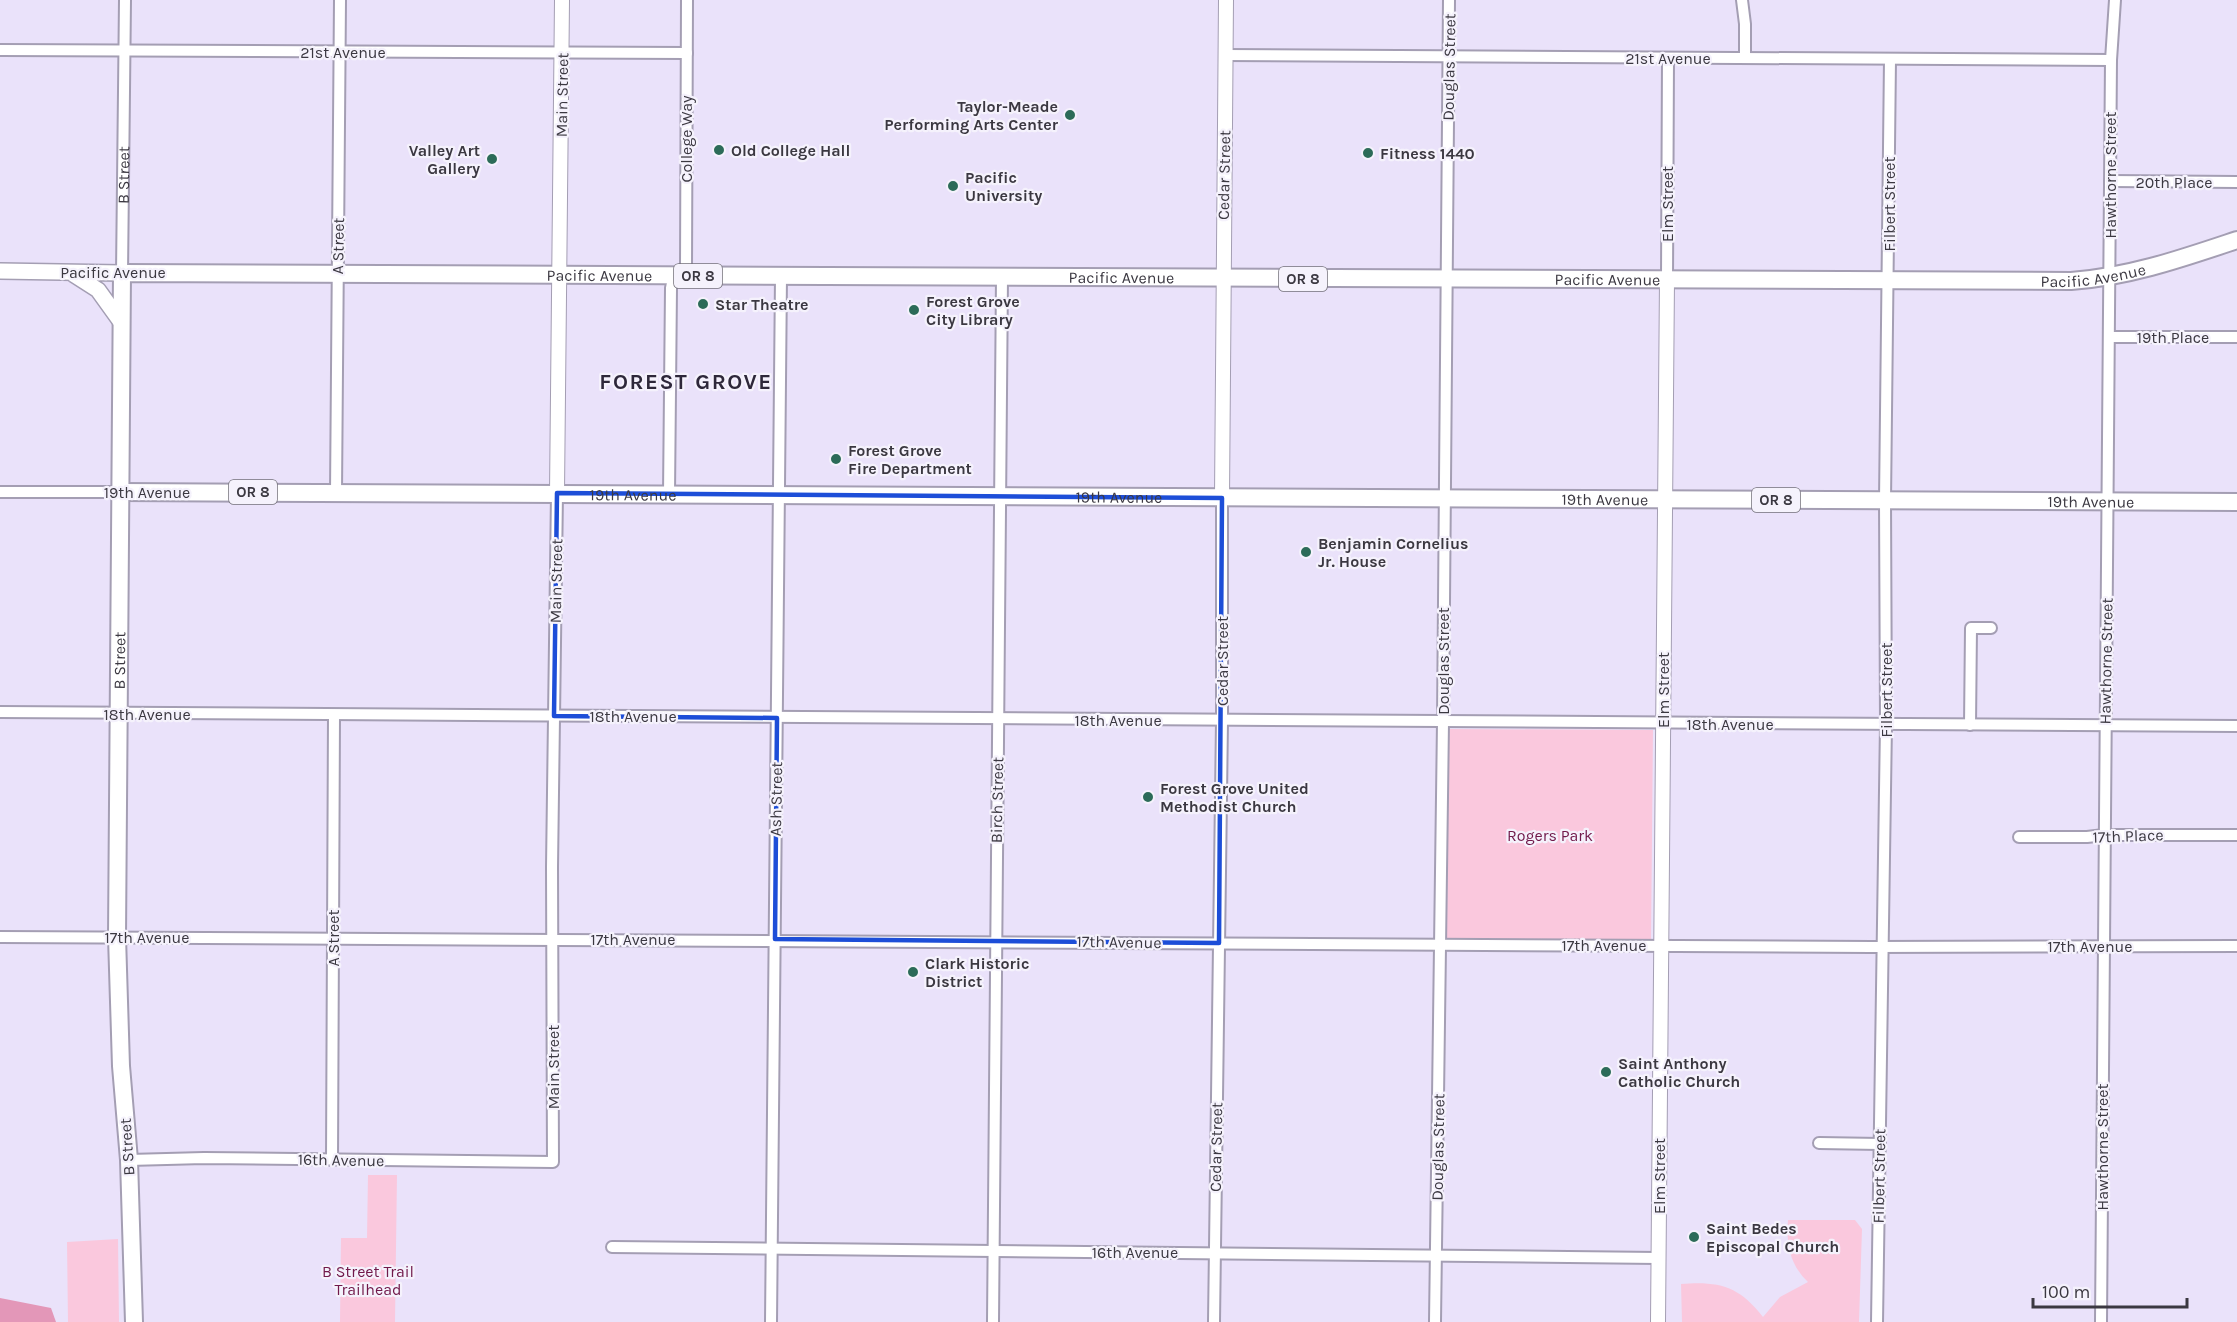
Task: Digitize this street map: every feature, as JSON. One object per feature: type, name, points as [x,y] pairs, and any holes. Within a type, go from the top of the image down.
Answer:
[{"type":"main road","name":"Pacific Avenue","points":[[0,272],[2071,281],[2110,278],[2180,259],[2237,240]]},
{"type":"main road","points":[[70,272],[98,290],[121,322]]},
{"type":"main road","name":"B Street","points":[[122,273],[117,937],[121,1066],[129,1160],[134,1322]]},
{"type":"main road","name":"19th Avenue","points":[[120,492],[2237,502]]},
{"type":"street","name":"B Street","points":[[122,273],[125,0]]},
{"type":"street","name":"A Street","points":[[336,493],[340,0]]},
{"type":"street","name":"Main Street","points":[[553,1162],[552,938],[562,0]]},
{"type":"street","name":"College Way","points":[[669,494],[671,288],[672,283],[686,268],[687,0]]},
{"type":"street","name":"Cedar Street","points":[[1214,1322],[1226,0]]},
{"type":"street","name":"Douglas Street","points":[[1435,1322],[1449,0]]},
{"type":"street","points":[[1742,0],[1745,58]]},
{"type":"street","name":"Hawthorne Street","points":[[2101,1322],[2111,60],[2115,0]]},
{"type":"street","name":"21st Avenue","points":[[0,50],[687,53]]},
{"type":"street","name":"21st Avenue","points":[[1225,55],[2111,60]]},
{"type":"street","name":"Elm Street","points":[[1658,1322],[1668,58]]},
{"type":"street","name":"Filbert Street","points":[[1877,1322],[1886,724],[1885,501],[1890,59]]},
{"type":"street","name":"20th Place","points":[[2110,181],[2237,182]]},
{"type":"street","name":"Ash Street","points":[[771,1322],[781,276]]},
{"type":"street","name":"Birch Street","points":[[993,1322],[1002,277]]},
{"type":"street","name":"19th Place","points":[[2110,337],[2237,337]]},
{"type":"street","name":"19th Avenue","points":[[0,492],[120,492]]},
{"type":"street","points":[[1970,725],[1971,628],[1991,628]]},
{"type":"street","name":"18th Avenue","points":[[0,712],[334,716],[2237,726]]},
{"type":"street","name":"A Street","points":[[332,1160],[334,716]]},
{"type":"street","name":"17th Place","points":[[2019,837],[2237,835]]},
{"type":"street","name":"17th Avenue","points":[[0,937],[2237,946]]},
{"type":"street","points":[[1819,1143],[1880,1144]]},
{"type":"street","name":"16th Avenue","points":[[129,1160],[553,1162]]},
{"type":"street","name":"16th Avenue","points":[[612,1247],[1658,1258]]},
{"type":"highlighted area","points":[[557,493],[1222,498],[1219,943],[775,939],[777,718],[554,716]]},
{"type":"green space","name":"Rogers Park","points":[[1448,729],[1653,730],[1651,941],[1447,939]]},
{"type":"green space","name":"B Street Trail Trailhead","points":[[368,1175],[397,1175],[395,1322],[340,1322],[341,1238],[367,1238]]},
{"type":"green space","points":[[1788,1220],[1855,1220],[1862,1229],[1859,1322],[1682,1322],[1681,1284],[1717,1285],[1737,1292],[1763,1317],[1780,1297],[1808,1282],[1797,1269],[1790,1254]]},
{"type":"green space","points":[[118,1239],[119,1322],[68,1322],[67,1242]]},
{"type":"shaded area","points":[[0,1298],[51,1308],[56,1322],[0,1322]]},
{"type":"place","name":"Taylor-Meade Performing Arts Center","points":[[1070,115]]},
{"type":"place","name":"Old College Hall","points":[[719,150]]},
{"type":"place","name":"Fitness 1440","points":[[1368,153]]},
{"type":"place","name":"Valley Art Gallery","points":[[492,159]]},
{"type":"place","name":"Pacific University","points":[[953,186]]},
{"type":"place","name":"Star Theatre","points":[[703,304]]},
{"type":"place","name":"Forest Grove City Library","points":[[914,310]]},
{"type":"place","name":"Forest Grove Fire Department","points":[[836,459]]},
{"type":"place","name":"Benjamin Cornelius Jr. House","points":[[1306,552]]},
{"type":"place","name":"Forest Grove United Methodist Church","points":[[1148,797]]},
{"type":"place","name":"Clark Historic District","points":[[913,972]]},
{"type":"place","name":"Saint Anthony Catholic Church","points":[[1606,1072]]},
{"type":"place","name":"Saint Bedes Episcopal Church","points":[[1694,1237]]},
{"type":"district","name":"FOREST GROVE","points":[[686,382]]}]
